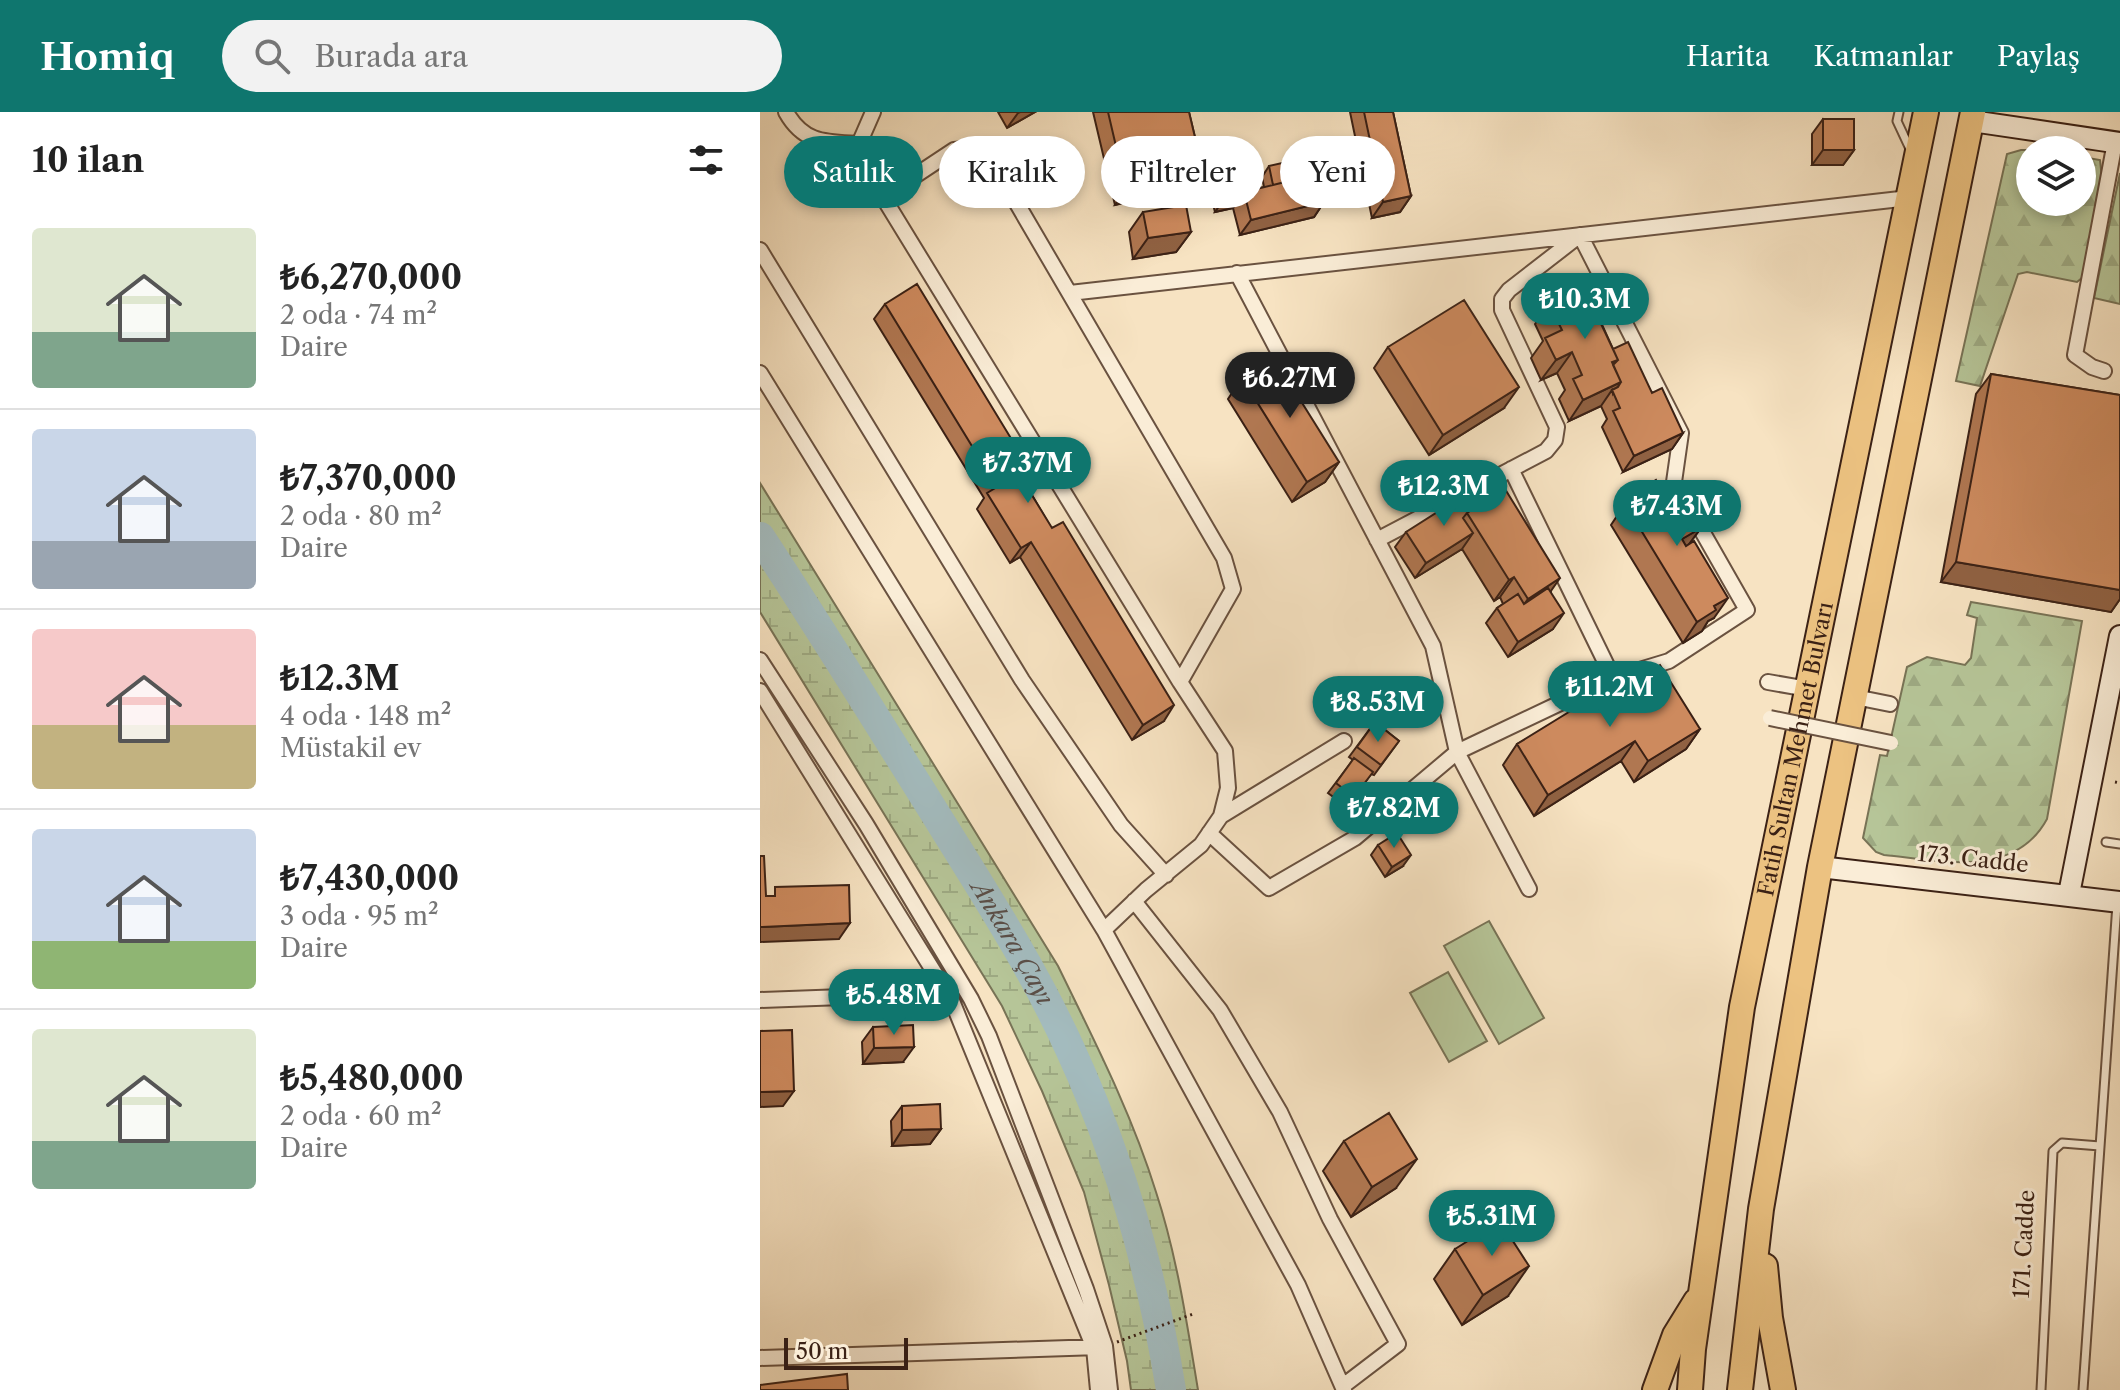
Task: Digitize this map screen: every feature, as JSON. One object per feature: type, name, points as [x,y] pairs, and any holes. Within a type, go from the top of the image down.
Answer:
[{"type":"highway","name":"Fatih Sultan Mehmet Bulvarı","points":[[1690,1390],[1742,1007],[1926,112]]},
{"type":"highway","points":[[1740,1390],[1761,1209],[1820,867],[1972,116]]},
{"type":"highway","points":[[1761,1209],[1770,1318],[1783,1390]]},
{"type":"highway","points":[[1655,1390],[1675,1335],[1702,1292]]},
{"type":"street","points":[[786,112],[795,129],[810,136]]},
{"type":"street","points":[[862,136],[873,112]]},
{"type":"street","points":[[1972,116],[2118,142],[2075,355],[2104,371]]},
{"type":"street","points":[[923,171],[954,150],[984,147],[1224,558],[1233,589],[1180,682]]},
{"type":"street","points":[[1070,293],[1909,198]]},
{"type":"street","points":[[890,208],[1225,751],[1228,788],[1221,816],[1201,845],[1104,930]]},
{"type":"street","points":[[1377,540],[1546,451],[1555,440],[1557,427],[1502,310],[1502,299],[1509,290],[1580,235]]},
{"type":"street","points":[[1209,833],[1269,888],[1355,838],[1457,752],[1613,678],[1669,661],[1747,610],[1674,482],[1681,433],[1580,235]]},
{"type":"street","points":[[760,250],[1022,680],[1121,825],[1166,875]]},
{"type":"street","points":[[1237,273],[1433,646],[1457,752],[1529,889]]},
{"type":"street","points":[[760,373],[1104,930],[1298,1285],[1344,1388],[1398,1344],[1330,1219],[1273,1099],[1220,1010],[1134,901]]},
{"type":"street","points":[[1511,469],[1613,678]]},
{"type":"street","points":[[2069,894],[2120,636]]},
{"type":"street","points":[[760,660],[866,824],[967,992],[989,1036],[1086,1289],[1110,1390]]},
{"type":"street","points":[[1768,682],[1808,689]]},
{"type":"street","points":[[760,691],[947,993],[1099,1347],[1098,1390]]},
{"type":"street","points":[[1855,697],[1890,704]]},
{"type":"street","points":[[1770,718],[1891,743]]},
{"type":"street","points":[[1221,816],[1344,741]]},
{"type":"street","name":"173. Cadde","points":[[1820,867],[2119,902]]},
{"type":"street","points":[[760,1000],[967,992]]},
{"type":"street","points":[[760,1358],[1099,1347]]},
{"type":"lane","points":[[1899,112],[1897,121],[1916,162]]},
{"type":"lane","points":[[2106,842],[2120,844]]},
{"type":"lane","points":[[2083,1390],[2119,902]]},
{"type":"lane","name":"171. Cadde","points":[[2041,1390],[2053,1151],[2062,1143],[2100,1146]]},
{"type":"path","points":[[1122,1340],[1193,1314]]},
{"type":"green space","points":[[2016,151],[2016,216],[2095,216],[2083,277],[2077,282],[2027,272],[2018,274],[1980,386],[1956,381],[2007,154]]},
{"type":"green space","points":[[2096,159],[2100,160],[2102,179],[2096,210]]},
{"type":"green space","points":[[2120,173],[2120,304],[2094,298]]},
{"type":"green space","points":[[760,483],[1058,966],[1124,1106],[1156,1192],[1176,1265],[1198,1390],[1131,1390],[1109,1285],[1084,1192],[1002,1006],[760,612]]},
{"type":"green space","points":[[1971,602],[2082,621],[2047,819],[2033,838],[2015,851],[1995,859],[1951,862],[1884,855],[1876,852],[1863,838],[1880,755],[1887,756],[1907,667],[1927,657],[1965,665],[1971,658],[1977,618],[1967,615]]},
{"type":"green space","points":[[1489,921],[1544,1018],[1499,1044],[1444,946]]},
{"type":"green space","points":[[1448,972],[1487,1041],[1449,1062],[1410,993]]},
{"type":"building","points":[[1108,112],[1189,112],[1195,136],[1114,136]]},
{"type":"building","points":[[1364,112],[1393,112],[1411,196],[1395,199],[1395,136],[1369,136]]},
{"type":"building","points":[[1823,119],[1854,119],[1854,150],[1823,150]]},
{"type":"building","points":[[1280,164],[1280,183],[1273,185],[1269,166]]},
{"type":"building","points":[[1280,183],[1280,208],[1300,208],[1251,220],[1248,208],[1264,208],[1264,187]]},
{"type":"building","points":[[1187,208],[1191,232],[1148,238],[1143,212]]},
{"type":"building","points":[[1607,277],[1611,285],[1588,296],[1618,360],[1612,362],[1621,382],[1583,400],[1573,379],[1582,375],[1572,352],[1556,360],[1545,338],[1562,330],[1549,304]]},
{"type":"building","points":[[917,284],[1029,468],[1019,474],[1052,528],[1063,522],[1174,705],[1143,725],[1031,542],[1021,548],[987,493],[997,487],[885,304]]},
{"type":"building","points":[[1464,300],[1519,387],[1443,435],[1388,347]]},
{"type":"building","points":[[1628,342],[1652,393],[1662,388],[1683,433],[1634,456],[1613,411],[1620,408],[1612,390],[1621,382],[1613,365],[1618,360],[1613,349]]},
{"type":"building","points":[[1274,358],[1339,462],[1307,482],[1242,378]]},
{"type":"building","points":[[1991,374],[2120,395],[2120,590],[1956,562]]},
{"type":"building","points":[[1656,480],[1663,492],[1656,496],[1660,503],[1679,492],[1701,528],[1682,539],[1686,546],[1694,541],[1728,598],[1697,622],[1625,504]]},
{"type":"building","points":[[1505,489],[1560,578],[1528,599],[1514,577],[1509,580],[1467,513]]},
{"type":"building","points":[[1472,490],[1481,504],[1463,518],[1473,533],[1426,563],[1406,532]]},
{"type":"building","points":[[1548,588],[1564,613],[1518,642],[1497,608],[1518,594],[1524,604]]},
{"type":"building","points":[[1660,665],[1700,729],[1648,761],[1635,741],[1548,795],[1517,744],[1616,683],[1620,689]]},
{"type":"building","points":[[1394,681],[1424,687],[1418,717],[1387,710]]},
{"type":"building","points":[[1375,722],[1399,741],[1381,765],[1357,747]]},
{"type":"building","points":[[1354,758],[1373,772],[1354,797],[1336,783]]},
{"type":"building","points":[[1397,833],[1411,855],[1392,867],[1378,845]]},
{"type":"building","points":[[760,856],[764,856],[766,896],[775,896],[775,887],[849,885],[850,923],[760,927]]},
{"type":"building","points":[[913,1025],[914,1047],[874,1048],[873,1027]]},
{"type":"building","points":[[792,1030],[794,1091],[760,1092],[760,1031]]},
{"type":"building","points":[[940,1104],[941,1129],[902,1130],[902,1106]]},
{"type":"building","points":[[1389,1113],[1417,1159],[1372,1187],[1344,1141]]},
{"type":"building","points":[[1500,1221],[1529,1266],[1483,1295],[1455,1249]]},
{"type":"building","points":[[847,1374],[848,1390],[760,1390],[760,1385]]},
{"type":"waterway","name":"Ankara Çayı","points":[[760,537],[993,906],[1056,1020],[1088,1090],[1119,1174],[1144,1259],[1171,1390]]}]
